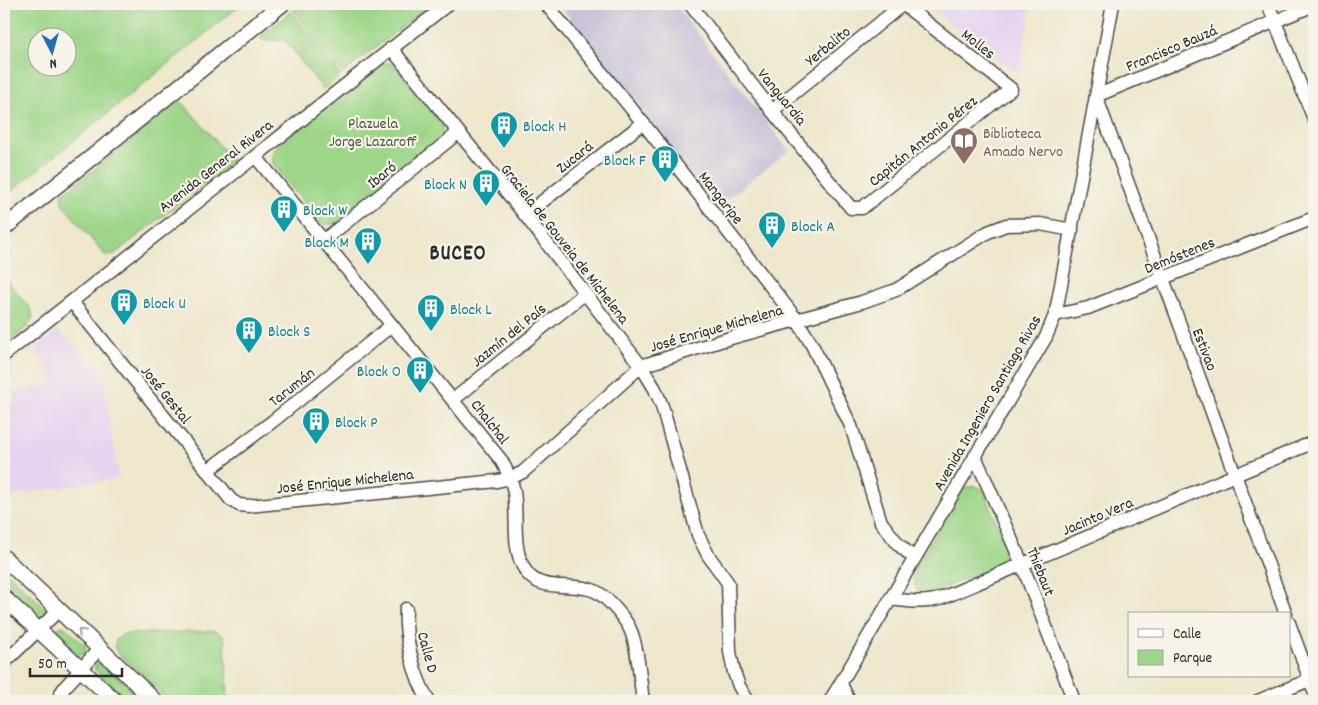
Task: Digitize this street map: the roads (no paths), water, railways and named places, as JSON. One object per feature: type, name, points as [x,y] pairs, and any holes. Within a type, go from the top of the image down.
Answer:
[{"type":"main road","points":[[4,228],[282,4]]},
{"type":"main road","points":[[4,558],[155,701]]},
{"type":"main road","points":[[4,598],[115,701]]},
{"type":"street","name":"Avenida General Rivera","points":[[4,355],[448,4]]},
{"type":"street","name":"Mangaripe","points":[[546,4],[643,123],[797,320],[812,345],[851,426],[881,522],[898,544],[914,558]]},
{"type":"street","name":"Vanguardia","points":[[690,4],[772,111],[852,208]]},
{"type":"street","name":"Yerbalito","points":[[772,111],[903,4]]},
{"type":"street","name":"Molles","points":[[903,4],[1011,90]]},
{"type":"street","name":"Avenida Ingeniero Santiago Rivas","points":[[830,701],[1046,337],[1055,315],[1113,4]]},
{"type":"street","points":[[1268,4],[1314,119]]},
{"type":"street","name":"Francisco Bauzá","points":[[1096,96],[1314,5]]},
{"type":"street","name":"Graciela de Gouveia de Michelena","points":[[391,48],[525,215],[641,366],[655,389],[662,406],[698,535],[708,555],[728,583],[730,652],[739,686],[748,701]]},
{"type":"street","name":"Capitán Antonio Pérez","points":[[852,208],[862,208],[1011,90]]},
{"type":"street","name":"Estivao","points":[[1096,96],[1285,612]]},
{"type":"street","name":"Zucará","points":[[525,215],[643,123]]},
{"type":"street","name":"Ibaró","points":[[324,240],[458,133]]},
{"type":"street","name":"Chalchal","points":[[256,157],[501,460],[510,478],[514,492],[519,553],[524,568],[533,580],[542,584],[578,587],[596,591],[618,612],[630,628],[643,701]]},
{"type":"street","name":"Demóstenes","points":[[1055,315],[1088,308],[1314,218]]},
{"type":"street","name":"José Enrique Michelena","points":[[239,505],[254,506],[329,499],[510,478],[523,472],[641,366],[862,302],[896,290],[988,232],[1001,227],[1034,223],[1072,230]]},
{"type":"street","name":"Jazmín del País","points":[[453,400],[584,294]]},
{"type":"street","name":"José Gestal","points":[[72,302],[231,500],[239,505]]},
{"type":"street","name":"Tarumán","points":[[208,471],[392,325]]},
{"type":"street","name":"Jacinto Vera","points":[[890,599],[912,602],[933,601],[1314,442]]},
{"type":"street","name":"Thiebaut","points":[[975,456],[1022,564],[1074,701]]},
{"type":"street","name":"Calle D","points":[[406,609],[406,632],[423,691],[429,701]]},
{"type":"street","points":[[4,663],[59,610]]},
{"type":"street","points":[[1258,701],[1313,683],[1290,625]]},
{"type":"street","points":[[58,701],[65,687],[99,649]]},
{"type":"street","points":[[841,684],[849,701]]},
{"type":"place","name":"Block H","points":[[504,149]]},
{"type":"place","name":"Biblioteca Amado Nervo","points":[[964,165]]},
{"type":"place","name":"Block F","points":[[665,183]]},
{"type":"place","name":"Block N","points":[[486,207]]},
{"type":"place","name":"Block W","points":[[284,233]]},
{"type":"place","name":"Block A","points":[[772,249]]},
{"type":"place","name":"Block M","points":[[368,265]]},
{"type":"place","name":"Block U","points":[[124,326]]},
{"type":"place","name":"Block L","points":[[431,332]]},
{"type":"place","name":"Block S","points":[[249,354]]},
{"type":"place","name":"Block O","points":[[420,394]]},
{"type":"place","name":"Block P","points":[[316,445]]},
{"type":"district","name":"BUCEO","points":[[458,252]]},
{"type":"park label","name":"Plazuela Jorge Lazaroff","points":[[373,131]]}]
